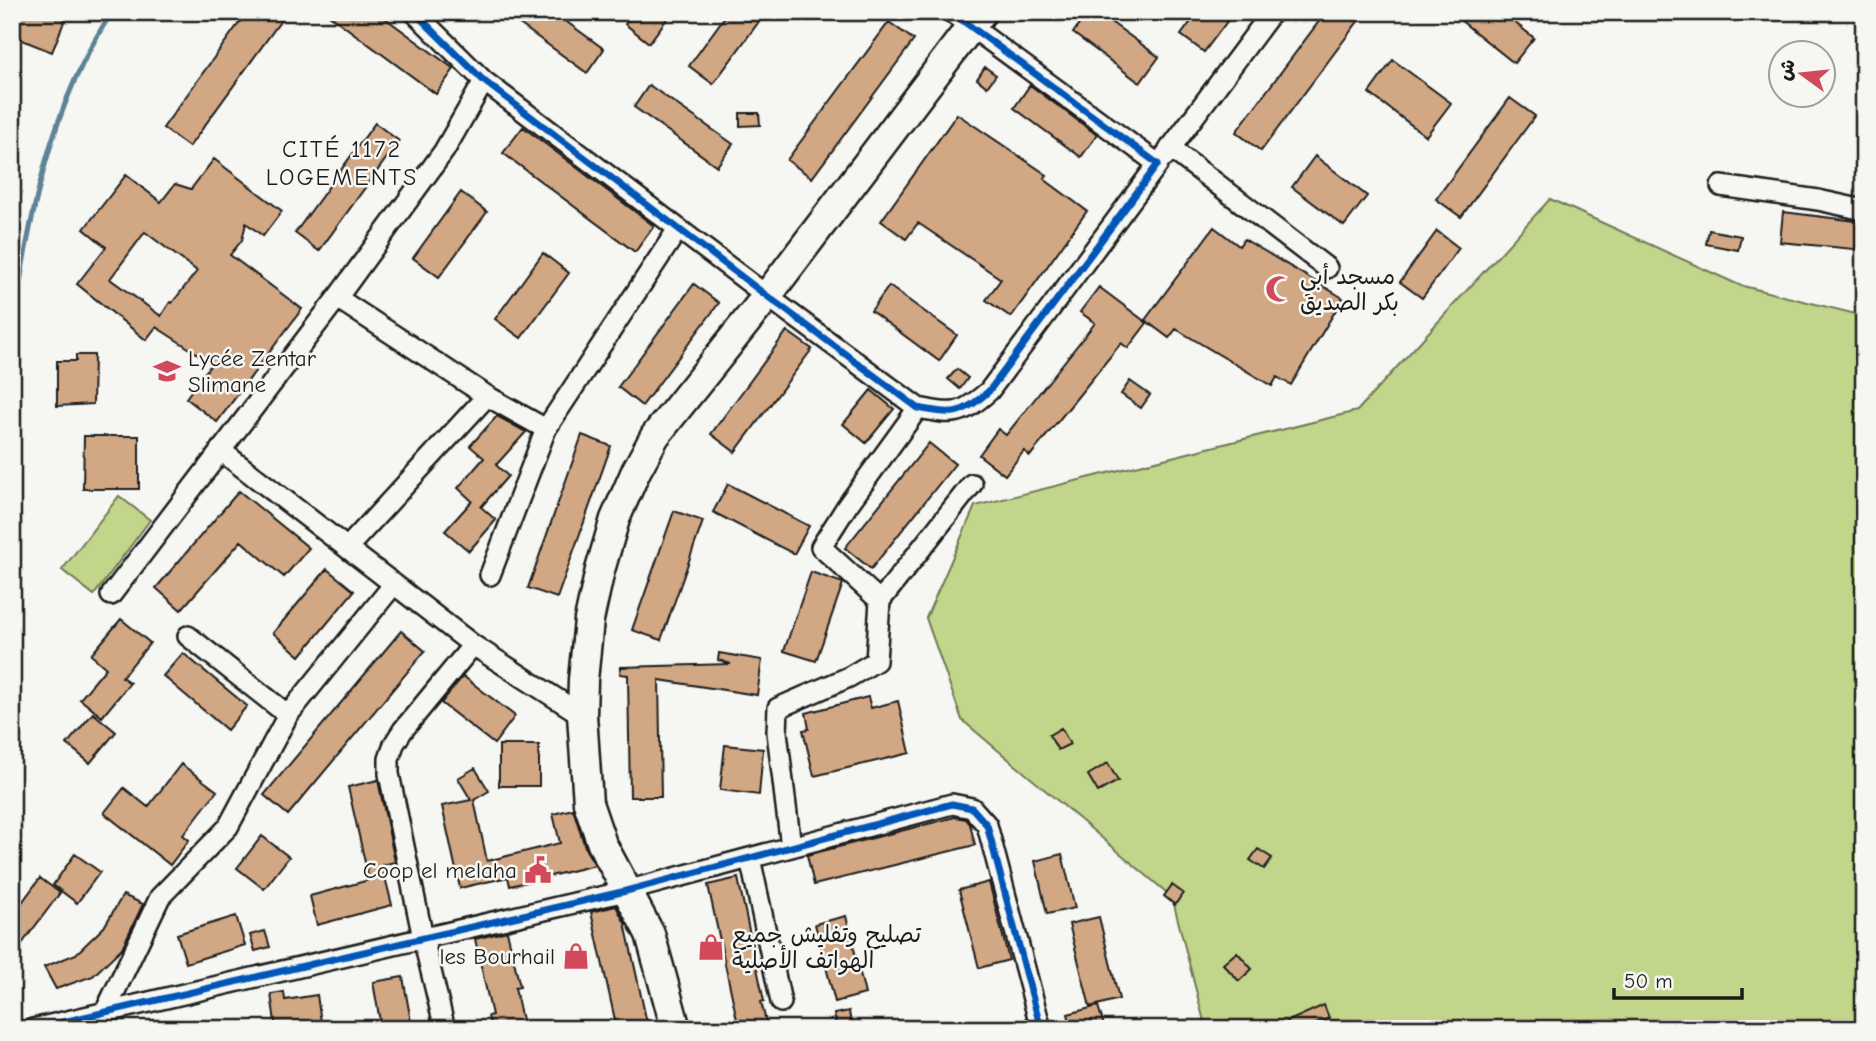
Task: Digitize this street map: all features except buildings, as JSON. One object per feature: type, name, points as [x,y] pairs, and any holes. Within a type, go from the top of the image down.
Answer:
[{"type":"main road","points":[[676,1029],[650,934],[602,844],[588,803],[582,715],[589,620],[600,570],[615,519],[654,436],[767,296],[969,17]]},
{"type":"street","points":[[414,12],[484,81],[678,229],[918,408],[948,414],[969,408],[989,391],[1272,12]]},
{"type":"street","points":[[969,17],[1327,268]]},
{"type":"street","points":[[111,595],[337,298],[444,151],[484,81]]},
{"type":"street","points":[[1721,186],[1818,200],[1864,210]]},
{"type":"street","points":[[490,575],[546,429],[678,229]]},
{"type":"street","points":[[337,298],[487,396],[546,429]]},
{"type":"street","points":[[347,548],[487,396]]},
{"type":"street","points":[[880,601],[821,547],[918,408]]},
{"type":"street","points":[[220,450],[473,645],[582,715]]},
{"type":"street","points":[[791,847],[776,732],[778,708],[849,677],[876,661],[880,601],[972,484]]},
{"type":"street","points":[[106,1012],[160,897],[228,827],[288,715],[394,584]]},
{"type":"street","points":[[188,636],[288,715]]},
{"type":"street","points":[[445,1029],[393,798],[389,759],[403,730],[473,645]]},
{"type":"street","points":[[33,1029],[625,891],[951,804],[972,808],[987,825],[1041,1029]]},
{"type":"street","points":[[750,858],[781,1002]]},
{"type":"green space","points":[[1550,199],[1739,285],[1864,316],[1864,1029],[1206,1029],[1172,897],[962,720],[926,618],[975,506],[1357,411]]},
{"type":"green space","points":[[119,496],[150,520],[94,595],[62,570]]},
{"type":"waterway","points":[[12,331],[26,247],[57,126],[90,49],[112,12]]},
{"type":"cycle path","points":[[414,12],[484,81],[918,408],[956,412],[971,405],[989,391],[1158,164],[951,12]]},
{"type":"cycle path","points":[[33,1029],[626,891],[952,804],[972,808],[987,825],[1041,1029]]},
{"type":"place","name":"مسجد أبي بكر الصديق","points":[[1279,289]]},
{"type":"place","name":"Lycée Zentar Slimane","points":[[167,371]]},
{"type":"place","name":"Coop el melaha","points":[[538,870]]},
{"type":"place","name":"تصليح وتفليش جميع الهواتف الأصلية","points":[[711,947]]},
{"type":"place","name":"les Bourhail","points":[[576,956]]},
{"type":"district","name":"CITÉ 1172 LOGEMENTS","points":[[342,163]]}]
